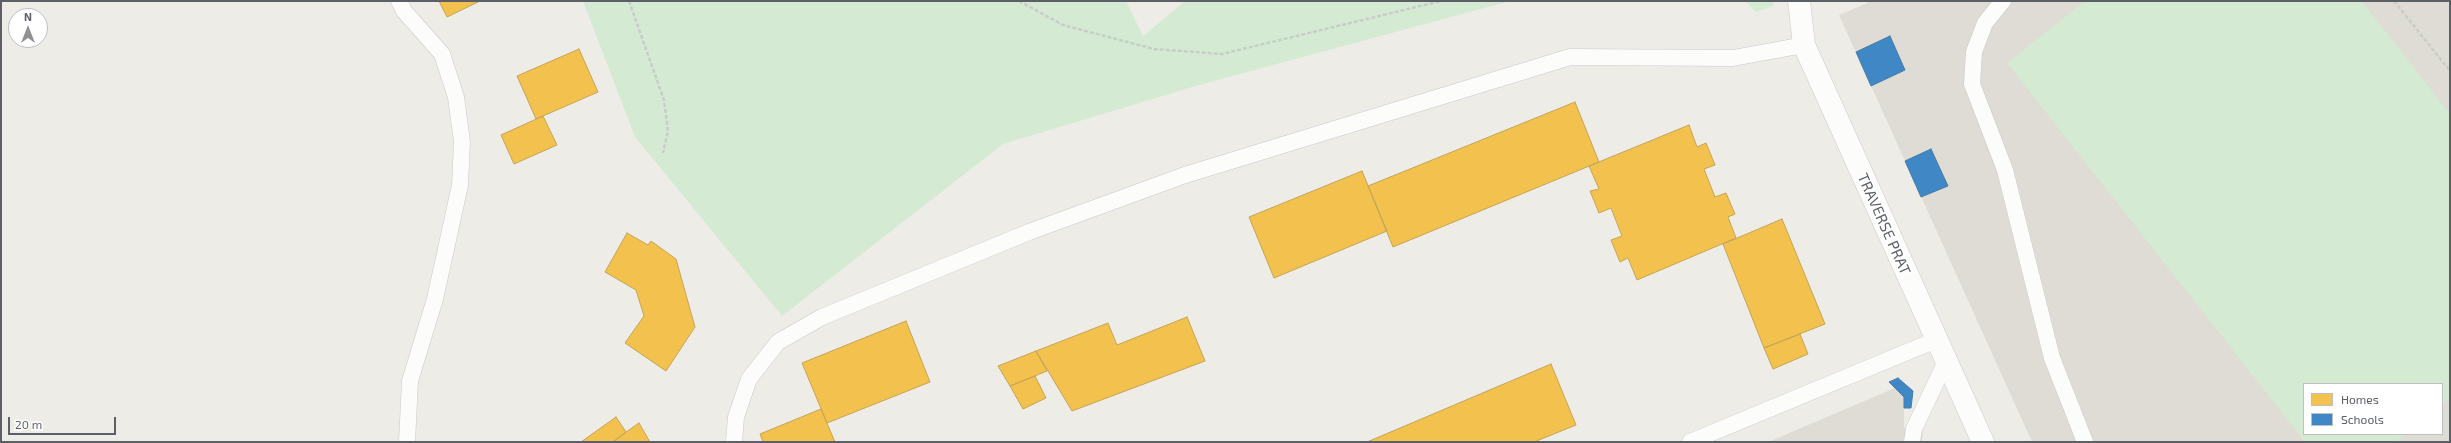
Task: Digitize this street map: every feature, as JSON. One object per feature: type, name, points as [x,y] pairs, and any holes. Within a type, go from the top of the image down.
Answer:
[{"type":"street","name":"TRAVERSE PRAT","points":[[1799,1],[1804,45],[1936,340],[1984,442]]},
{"type":"lane","points":[[399,1],[404,11],[442,54],[456,97],[462,142],[460,185],[435,299],[410,381],[407,442]]},
{"type":"lane","points":[[2003,1],[1985,23],[1974,52],[1972,84],[2005,170],[2052,358],[2085,442]]},
{"type":"lane","points":[[734,442],[736,417],[749,379],[778,342],[822,316],[1037,230],[1185,175],[1570,57],[1733,58],[1804,45]]},
{"type":"lane","points":[[1690,442],[1936,340]]},
{"type":"lane","points":[[1912,442],[1914,429],[1946,361]]},
{"type":"path","points":[[629,1],[667,113],[668,131],[663,153]]},
{"type":"path","points":[[1019,1],[1063,25],[1154,49],[1222,54],[1441,1]]},
{"type":"path","points":[[2394,1],[2450,71]]},
{"type":"shaded area","points":[[1872,1],[2450,1],[2450,442],[2032,442],[1839,15]]},
{"type":"shaded area","points":[[1895,388],[1904,397],[1904,428],[1923,431],[1922,442],[1768,442]]},
{"type":"green space","points":[[583,1],[1126,1],[1143,36],[1185,1],[1510,1],[1199,85],[1003,144],[782,316],[635,137]]},
{"type":"green space","points":[[1745,1],[1774,1],[1773,6],[1756,12]]},
{"type":"green space","points":[[2085,1],[2362,1],[2450,114],[2450,398],[2443,404],[2443,383],[2303,383],[2303,435],[2405,435],[2396,442],[2305,442],[2007,63]]},
{"type":"building: Homes","points":[[439,1],[480,1],[447,17]]},
{"type":"building: Homes","points":[[579,49],[598,92],[536,119],[517,76]]},
{"type":"building: Homes","points":[[1575,102],[1599,162],[1393,247],[1368,186]]},
{"type":"building: Homes","points":[[543,116],[557,145],[514,164],[501,135]]},
{"type":"building: Homes","points":[[1689,125],[1697,147],[1706,143],[1715,165],[1704,169],[1715,197],[1726,193],[1735,214],[1728,217],[1736,238],[1637,280],[1628,258],[1620,262],[1611,240],[1622,236],[1611,208],[1599,213],[1590,191],[1599,189],[1589,166]]},
{"type":"building: Homes","points":[[1362,171],[1387,231],[1274,278],[1249,217]]},
{"type":"building: Homes","points":[[1782,219],[1825,324],[1764,348],[1723,244]]},
{"type":"building: Homes","points":[[627,233],[648,245],[651,241],[676,259],[695,327],[666,371],[625,343],[644,316],[636,290],[605,272]]},
{"type":"building: Homes","points":[[1187,317],[1205,361],[1072,411],[1036,351],[1108,323],[1117,345]]},
{"type":"building: Homes","points":[[906,321],[930,382],[827,423],[802,363]]},
{"type":"building: Homes","points":[[1800,334],[1808,354],[1773,369],[1764,348]]},
{"type":"building: Homes","points":[[1036,351],[1047,371],[1010,386],[998,366]]},
{"type":"building: Homes","points":[[1551,364],[1576,425],[1534,442],[1367,442]]},
{"type":"building: Homes","points":[[1035,376],[1046,398],[1023,409],[1010,386]]},
{"type":"building: Homes","points":[[821,409],[835,442],[763,442],[760,434]]},
{"type":"building: Homes","points":[[616,417],[626,432],[613,442],[581,442]]},
{"type":"building: Homes","points":[[639,423],[650,442],[613,442],[626,432]]},
{"type":"building: Schools","points":[[1890,36],[1905,70],[1871,86],[1856,52]]},
{"type":"building: Schools","points":[[1931,149],[1948,186],[1921,197],[1905,161]]},
{"type":"building: Schools","points":[[1898,378],[1913,391],[1911,408],[1904,408],[1904,397],[1889,382]]}]
